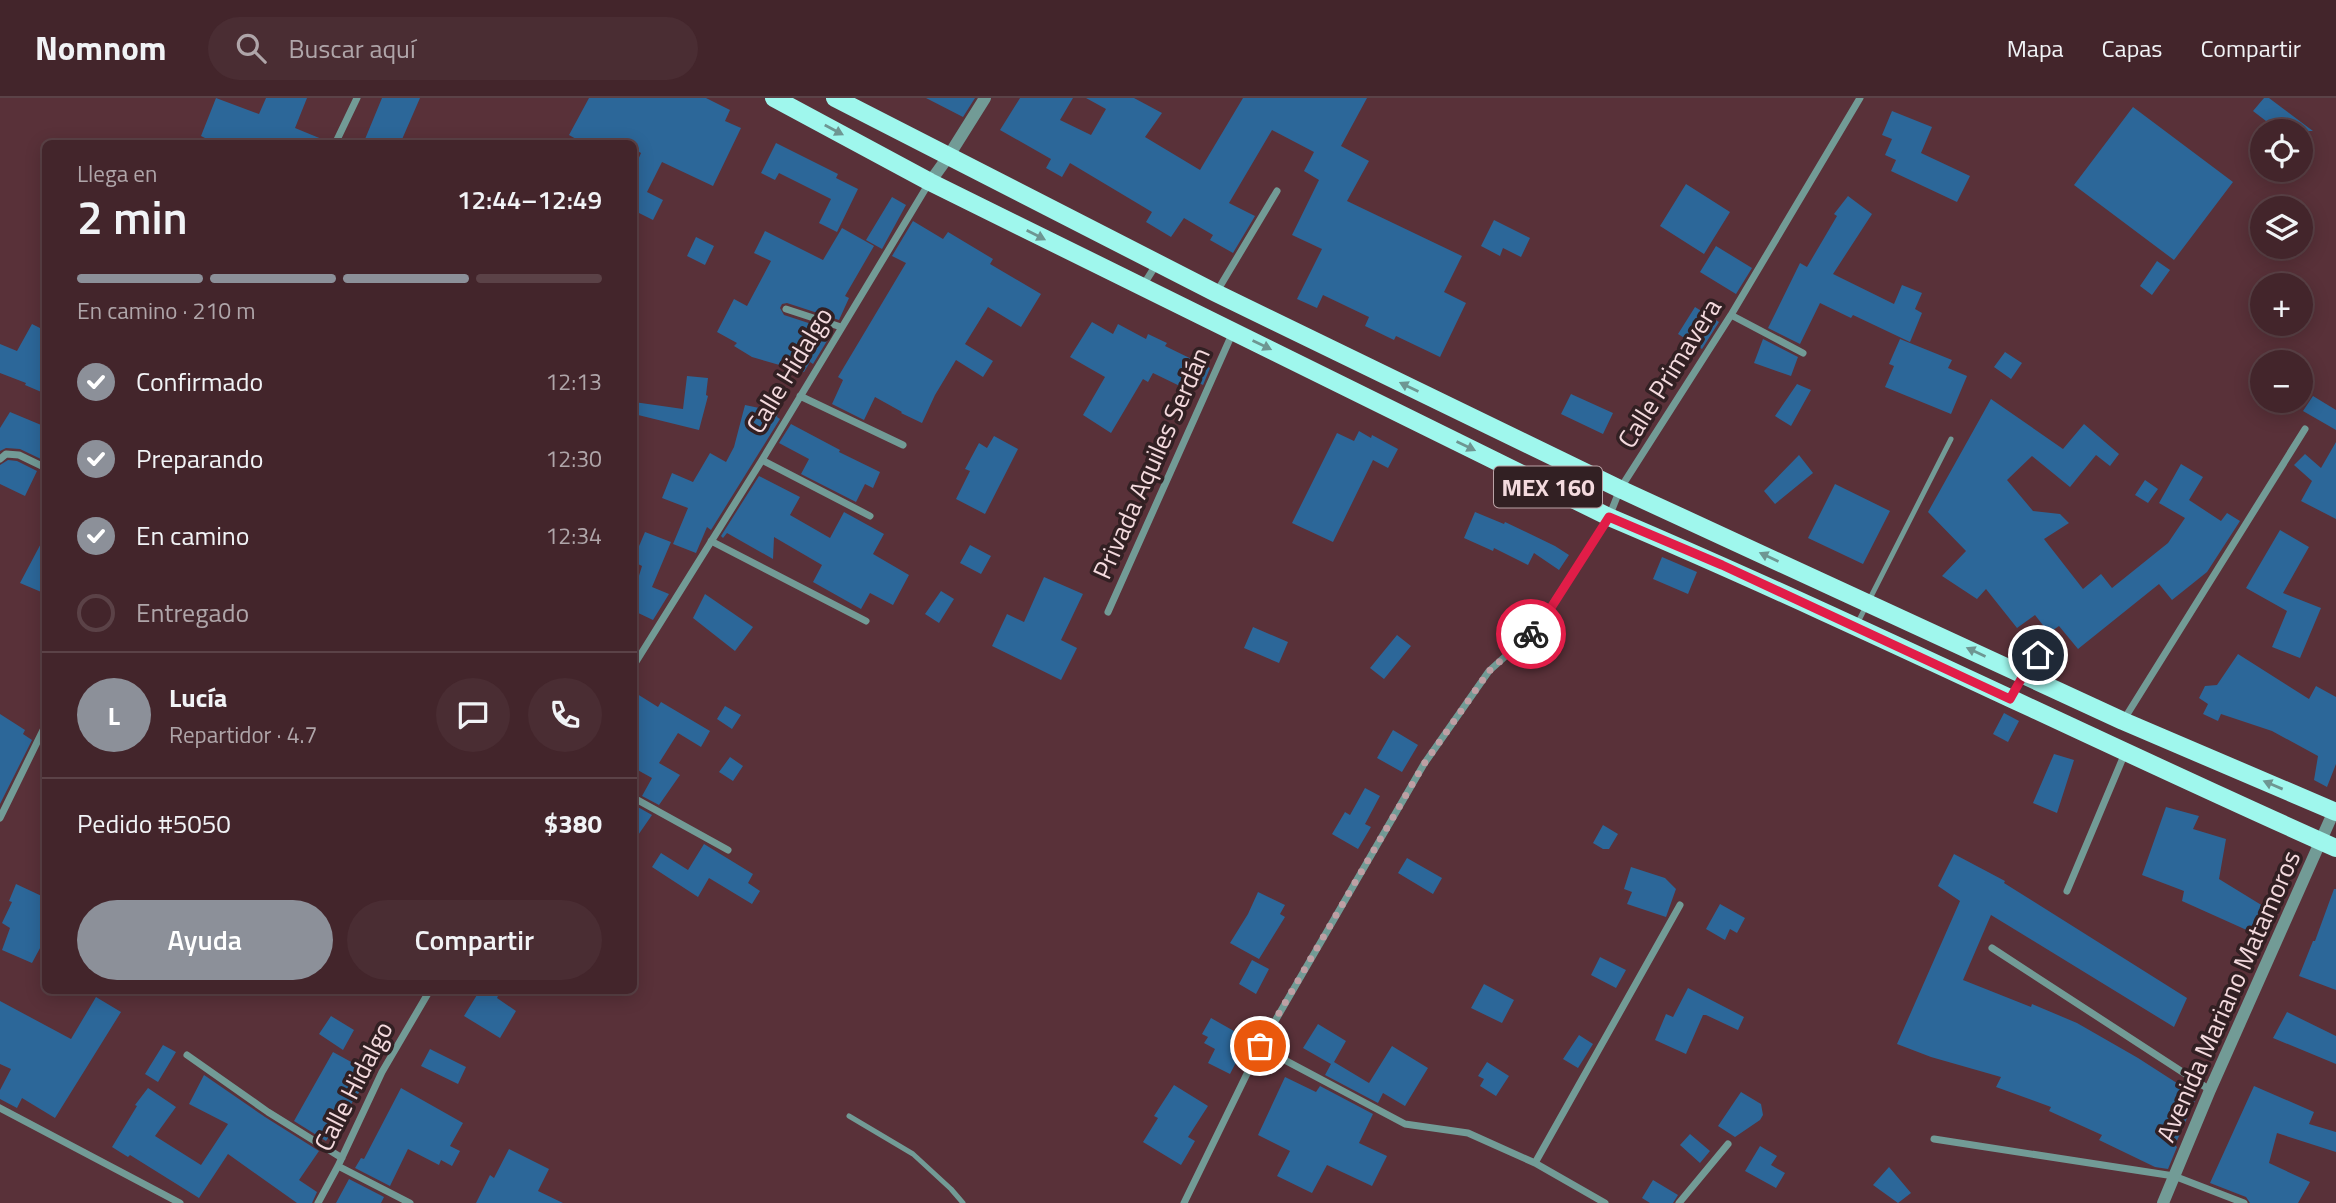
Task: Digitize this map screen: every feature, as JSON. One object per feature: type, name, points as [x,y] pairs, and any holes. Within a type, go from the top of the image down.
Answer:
[{"type":"main road","name":"MEX 160","points":[[774,98],[930,182],[1141,288],[1609,517],[1722,565],[2329,844]]},
{"type":"main road","name":"MEX 160","points":[[835,98],[1216,293],[1620,489],[2123,721],[2335,810]]},
{"type":"street","points":[[337,140],[357,98]]},
{"type":"street","name":"Calle Hidalgo","points":[[637,660],[930,182],[985,98]]},
{"type":"street","name":"Calle Primavera","points":[[1185,1203],[1260,1046],[1424,764],[1489,671],[1538,628],[1609,517],[1620,489],[1731,315],[1860,98]]},
{"type":"street","points":[[1216,293],[1277,191]]},
{"type":"street","points":[[1141,288],[1157,263]]},
{"type":"street","points":[[786,309],[841,327]]},
{"type":"street","points":[[1731,315],[1803,353]]},
{"type":"street","name":"Privada Aquiles Serdán","points":[[1108,612],[1233,331]]},
{"type":"street","points":[[800,396],[903,445]]},
{"type":"street","points":[[2123,721],[2305,429]]},
{"type":"street","points":[[0,459],[6,454],[19,455],[42,466]]},
{"type":"street","points":[[762,460],[870,516]]},
{"type":"street","points":[[711,541],[866,621]]},
{"type":"street","points":[[0,818],[42,731]]},
{"type":"street","points":[[2067,891],[2126,752]]},
{"type":"street","points":[[637,800],[728,850]]},
{"type":"street","name":"Avenida Mariano Matamoros","points":[[2162,1203],[2210,1090],[2329,844],[2335,810]]},
{"type":"street","points":[[1535,1163],[1680,905]]},
{"type":"street","points":[[1992,948],[2210,1090]]},
{"type":"street","name":"Calle Hidalgo","points":[[318,1203],[382,1072],[428,994]]},
{"type":"street","points":[[1260,1046],[1405,1124],[1468,1133],[1535,1163],[1605,1203]]},
{"type":"street","points":[[187,1055],[268,1112],[342,1158]]},
{"type":"street","points":[[0,1108],[180,1203]]},
{"type":"street","points":[[1934,1139],[2174,1176],[2244,1203]]},
{"type":"street","points":[[1679,1203],[1727,1144]]},
{"type":"street","points":[[338,1166],[410,1203]]},
{"type":"lane","points":[[1856,627],[1951,439]]},
{"type":"lane","points":[[2010,699],[2024,674],[2052,637]]},
{"type":"lane","points":[[849,1116],[913,1154],[963,1203]]},
{"type":"building","points":[[216,98],[259,114],[266,98],[307,98],[295,128],[324,140],[207,140],[201,136]]},
{"type":"building","points":[[382,98],[420,98],[402,140],[365,140]]},
{"type":"building","points":[[589,98],[706,98],[730,110],[725,121],[741,128],[713,186],[662,162],[647,192],[663,200],[653,220],[637,212],[637,162],[641,153],[637,151],[637,140],[578,140],[569,135]]},
{"type":"building","points":[[926,98],[975,98],[963,117]]},
{"type":"building","points":[[1020,98],[1073,98],[1060,120],[1091,135],[1106,109],[1086,98],[1134,98],[1162,113],[1145,137],[1200,170],[1243,98],[1367,98],[1341,146],[1369,161],[1347,201],[1462,256],[1444,292],[1466,303],[1440,357],[1396,336],[1394,340],[1365,326],[1369,317],[1323,295],[1317,308],[1297,299],[1322,249],[1292,235],[1319,180],[1304,171],[1314,152],[1272,130],[1229,203],[1255,216],[1233,253],[1210,240],[1213,235],[1184,218],[1171,237],[1146,222],[1152,212],[1070,163],[1062,177],[1046,168],[1051,159],[1000,130]]},
{"type":"building","points":[[2264,98],[2269,98],[2297,119],[2263,119],[2253,111]]},
{"type":"building","points":[[2133,107],[2233,182],[2174,260],[2074,185]]},
{"type":"building","points":[[1892,111],[1932,127],[1921,153],[1970,176],[1957,202],[1891,171],[1896,160],[1885,155],[1892,139],[1882,135]]},
{"type":"building","points":[[776,143],[838,174],[836,178],[858,189],[837,232],[819,223],[831,199],[779,173],[775,180],[761,173]]},
{"type":"building","points":[[1686,184],[1730,212],[1704,254],[1660,226]]},
{"type":"building","points":[[1848,196],[1872,214],[1833,274],[1894,304],[1902,285],[1922,293],[1915,309],[1922,313],[1910,342],[1853,315],[1851,318],[1820,303],[1800,344],[1768,328],[1800,263],[1807,267],[1837,216],[1834,214]]},
{"type":"building","points":[[892,197],[906,205],[882,249],[866,240]]},
{"type":"building","points":[[1494,220],[1530,238],[1521,257],[1503,248],[1500,256],[1481,246]]},
{"type":"building","points":[[913,221],[943,239],[948,232],[993,259],[990,264],[1041,294],[1021,327],[988,307],[965,344],[993,361],[983,377],[956,360],[922,423],[875,397],[864,420],[832,404],[843,380],[838,377],[906,263],[892,256]]},
{"type":"building","points":[[842,228],[874,246],[845,296],[849,298],[839,320],[787,303],[780,308],[784,315],[833,331],[813,364],[810,362],[804,372],[752,357],[734,346],[737,343],[717,332],[734,299],[747,306],[771,261],[754,253],[765,231],[823,260]]},
{"type":"building","points":[[696,237],[714,246],[705,265],[687,256]]},
{"type":"building","points":[[1716,246],[1752,268],[1736,294],[1700,272]]},
{"type":"building","points":[[2157,261],[2170,270],[2152,295],[2140,286]]},
{"type":"building","points":[[1695,307],[1719,322],[1702,349],[1678,334]]},
{"type":"building","points":[[1092,322],[1113,334],[1118,324],[1146,339],[1148,334],[1167,343],[1165,346],[1210,368],[1203,385],[1191,379],[1186,389],[1153,373],[1148,382],[1143,379],[1111,433],[1083,415],[1105,377],[1070,357]]},
{"type":"building","points":[[32,324],[42,329],[42,392],[0,373],[0,344],[17,351]]},
{"type":"building","points":[[1763,339],[1798,357],[1791,376],[1754,363]]},
{"type":"building","points":[[1900,339],[1952,360],[1948,368],[1967,376],[1951,414],[1885,387],[1894,366],[1889,364]]},
{"type":"building","points":[[2005,352],[2022,363],[2011,379],[1994,367]]},
{"type":"building","points":[[687,376],[708,378],[708,396],[699,430],[637,415],[637,402],[683,409]]},
{"type":"building","points":[[1797,384],[1811,390],[1791,426],[1775,416]]},
{"type":"building","points":[[1571,394],[1613,413],[1603,434],[1561,414]]},
{"type":"building","points":[[2313,396],[2336,410],[2336,430],[2306,413],[2313,413]]},
{"type":"building","points":[[1991,399],[2063,449],[2084,424],[2119,454],[2110,466],[2096,455],[2070,487],[2032,456],[2007,480],[2033,511],[2060,514],[2069,523],[2044,539],[2083,589],[2101,574],[2112,588],[2168,543],[2185,518],[2159,503],[2181,464],[2203,477],[2189,500],[2221,521],[2227,513],[2240,521],[2207,572],[2172,600],[2159,584],[2078,649],[2059,626],[2049,633],[2035,615],[2017,628],[1986,589],[1977,599],[1942,576],[1966,551],[1928,512]]},
{"type":"building","points":[[745,405],[778,412],[777,417],[780,419],[711,530],[707,527],[696,553],[673,544],[688,508],[662,498],[672,473],[693,482],[710,453],[726,462],[734,447]]},
{"type":"building","points":[[10,412],[42,425],[42,460],[20,449],[6,448],[0,451],[0,428]]},
{"type":"building","points":[[791,424],[880,472],[873,488],[865,484],[856,502],[801,474],[809,459],[779,443]]},
{"type":"building","points":[[1359,431],[1398,449],[1388,468],[1373,460],[1333,542],[1292,523],[1337,433],[1354,441]]},
{"type":"building","points":[[994,436],[1018,449],[985,514],[956,499],[970,471],[965,469],[979,443],[987,448]]},
{"type":"building","points":[[2336,442],[2336,519],[2301,501],[2312,481],[2294,465],[2305,454],[2321,468]]},
{"type":"building","points":[[1799,455],[1813,473],[1775,504],[1764,491]]},
{"type":"building","points":[[8,460],[17,461],[37,471],[25,496],[0,484],[0,465]]},
{"type":"building","points":[[759,476],[800,497],[790,515],[830,538],[844,512],[884,534],[873,554],[909,575],[893,605],[870,593],[861,609],[813,582],[822,565],[774,537],[773,559],[727,533],[723,538],[721,536]]},
{"type":"building","points":[[2145,480],[2158,489],[2148,503],[2135,495]]},
{"type":"building","points":[[1835,484],[1890,511],[1863,564],[1808,538]]},
{"type":"building","points":[[1475,512],[1504,524],[1505,522],[1569,555],[1559,570],[1534,553],[1528,565],[1494,548],[1493,551],[1464,538]]},
{"type":"building","points":[[2280,530],[2309,547],[2283,593],[2321,608],[2300,658],[2272,647],[2287,611],[2246,588]]},
{"type":"building","points":[[645,532],[671,542],[652,587],[669,594],[653,620],[637,612],[637,582],[642,566],[637,564],[637,551]]},
{"type":"building","points":[[42,542],[42,592],[20,583]]},
{"type":"building","points":[[970,545],[991,556],[981,574],[960,563]]},
{"type":"building","points":[[1662,557],[1697,572],[1688,594],[1653,579]]},
{"type":"building","points":[[1044,577],[1083,594],[1061,640],[1077,648],[1061,680],[992,646],[1007,614],[1024,622]]},
{"type":"building","points":[[941,591],[954,599],[939,623],[925,614]]},
{"type":"building","points":[[705,594],[753,627],[735,651],[693,618]]},
{"type":"building","points":[[1253,627],[1288,642],[1279,663],[1244,648]]},
{"type":"building","points":[[1397,635],[1411,646],[1384,679],[1370,668]]},
{"type":"building","points":[[2238,654],[2309,699],[2316,686],[2336,697],[2336,764],[2327,787],[2314,780],[2318,756],[2272,731],[2221,714],[2218,721],[2203,714],[2208,704],[2199,698],[2205,686],[2217,685]]},
{"type":"building","points":[[637,694],[658,707],[661,702],[710,731],[701,747],[678,733],[659,763],[680,775],[659,805],[642,796],[652,778],[637,770]]},
{"type":"building","points":[[725,706],[741,715],[732,729],[717,719]]},
{"type":"building","points":[[2004,713],[2019,721],[2008,742],[1993,734]]},
{"type":"building","points":[[0,714],[25,730],[23,734],[32,740],[0,804]]},
{"type":"building","points":[[1393,730],[1418,745],[1402,772],[1377,758]]},
{"type":"building","points":[[2054,754],[2074,760],[2057,813],[2033,803]]},
{"type":"building","points":[[730,757],[743,766],[733,781],[719,772]]},
{"type":"building","points":[[1365,788],[1380,796],[1365,824],[1371,827],[1358,849],[1332,834],[1345,812],[1350,815]]},
{"type":"building","points":[[637,807],[652,815],[637,837]]},
{"type":"building","points":[[2166,807],[2199,816],[2193,829],[2226,839],[2219,879],[2263,906],[2260,936],[2182,901],[2184,891],[2142,875]]},
{"type":"building","points":[[1603,825],[1618,834],[1609,849],[1603,849],[1593,843]]},
{"type":"building","points":[[704,844],[753,874],[748,883],[760,891],[752,904],[709,878],[698,897],[652,867],[661,853],[688,870]]},
{"type":"building","points":[[1954,854],[2005,881],[2004,883],[2187,998],[2174,1027],[1991,915],[1963,980],[2077,1023],[2197,1096],[2175,1145],[2177,1147],[2168,1169],[2155,1167],[2099,1140],[2102,1135],[2049,1111],[2051,1107],[1996,1087],[2001,1077],[1931,1057],[1897,1044],[1960,901],[1938,886]]},
{"type":"building","points":[[1407,858],[1442,878],[1433,894],[1398,873]]},
{"type":"building","points":[[1631,867],[1665,878],[1676,889],[1666,917],[1627,904],[1632,892],[1624,889]]},
{"type":"building","points":[[16,884],[42,896],[42,944],[32,963],[2,950],[10,928],[2,923],[12,902],[9,901]]},
{"type":"building","points":[[2336,889],[2336,990],[2299,976]]},
{"type":"building","points":[[1258,892],[1285,905],[1280,914],[1285,917],[1259,959],[1230,943]]},
{"type":"building","points":[[1720,904],[1745,918],[1737,933],[1730,929],[1725,940],[1706,929]]},
{"type":"building","points":[[1600,957],[1626,970],[1616,988],[1591,975]]},
{"type":"building","points":[[1252,960],[1269,969],[1256,994],[1239,984]]},
{"type":"building","points":[[1484,984],[1514,1000],[1502,1023],[1471,1008]]},
{"type":"building","points":[[1688,988],[1744,1017],[1738,1030],[1703,1015],[1686,1054],[1655,1040],[1666,1014],[1673,1017]]},
{"type":"building","points":[[478,994],[499,994],[497,998],[516,1011],[500,1038],[464,1016]]},
{"type":"building","points":[[96,997],[121,1012],[55,1118],[22,1098],[17,1108],[0,1099],[0,1090],[11,1069],[0,1064],[0,1001],[71,1039]]},
{"type":"building","points":[[2287,1012],[2336,1036],[2336,1064],[2273,1038]]},
{"type":"building","points":[[331,1016],[354,1030],[343,1050],[319,1034]]},
{"type":"building","points":[[1211,1018],[1248,1039],[1230,1074],[1208,1063],[1215,1049],[1204,1043],[1208,1037],[1202,1034]]},
{"type":"building","points":[[1318,1024],[1346,1041],[1334,1062],[1369,1083],[1392,1046],[1428,1068],[1405,1106],[1383,1093],[1378,1103],[1325,1075],[1331,1064],[1303,1048]]},
{"type":"building","points":[[1579,1035],[1593,1044],[1578,1068],[1563,1059]]},
{"type":"building","points":[[163,1045],[176,1052],[158,1082],[145,1074]]},
{"type":"building","points":[[430,1049],[466,1067],[458,1084],[421,1066]]},
{"type":"building","points":[[333,1052],[364,1069],[357,1081],[364,1085],[326,1141],[294,1121]]},
{"type":"building","points":[[1487,1062],[1509,1076],[1496,1096],[1480,1086],[1484,1079],[1478,1076]]},
{"type":"building","points":[[204,1075],[319,1151],[299,1180],[317,1192],[312,1203],[297,1203],[228,1154],[199,1198],[130,1155],[128,1157],[112,1147],[137,1106],[135,1105],[148,1088],[176,1107],[155,1136],[201,1165],[228,1124],[189,1104]]},
{"type":"building","points":[[1285,1077],[1316,1092],[1320,1086],[1373,1114],[1359,1143],[1387,1156],[1372,1186],[1327,1165],[1312,1193],[1277,1176],[1290,1151],[1258,1135]]},
{"type":"building","points":[[1174,1085],[1208,1106],[1188,1137],[1195,1141],[1181,1165],[1143,1142],[1158,1118],[1154,1116]]},
{"type":"building","points":[[2254,1086],[2314,1112],[2309,1124],[2336,1132],[2336,1152],[2277,1133],[2269,1163],[2310,1182],[2298,1203],[2250,1203],[2246,1197],[2210,1183]]},
{"type":"building","points":[[401,1088],[463,1123],[450,1146],[460,1151],[452,1166],[441,1160],[439,1165],[408,1149],[390,1186],[355,1168],[361,1158],[364,1159]]},
{"type":"building","points":[[1741,1092],[1761,1104],[1763,1115],[1735,1137],[1718,1126]]},
{"type":"building","points":[[1690,1134],[1710,1151],[1700,1163],[1680,1145]]},
{"type":"building","points":[[1760,1146],[1777,1156],[1771,1165],[1785,1173],[1776,1188],[1745,1171]]},
{"type":"building","points":[[509,1149],[549,1169],[538,1191],[563,1203],[476,1203],[490,1175],[494,1178]]},
{"type":"building","points":[[1889,1167],[1911,1193],[1898,1203],[1873,1185]]},
{"type":"building","points":[[349,1179],[384,1197],[381,1203],[336,1203]]},
{"type":"building","points":[[1653,1180],[1678,1195],[1673,1203],[1650,1203],[1642,1198]]},
{"type":"way so far","points":[[1260,1046],[1424,764],[1489,671],[1531,634]]},
{"type":"route","points":[[1531,634],[1538,628],[1609,517],[1722,565],[2010,699],[2038,655]]}]
